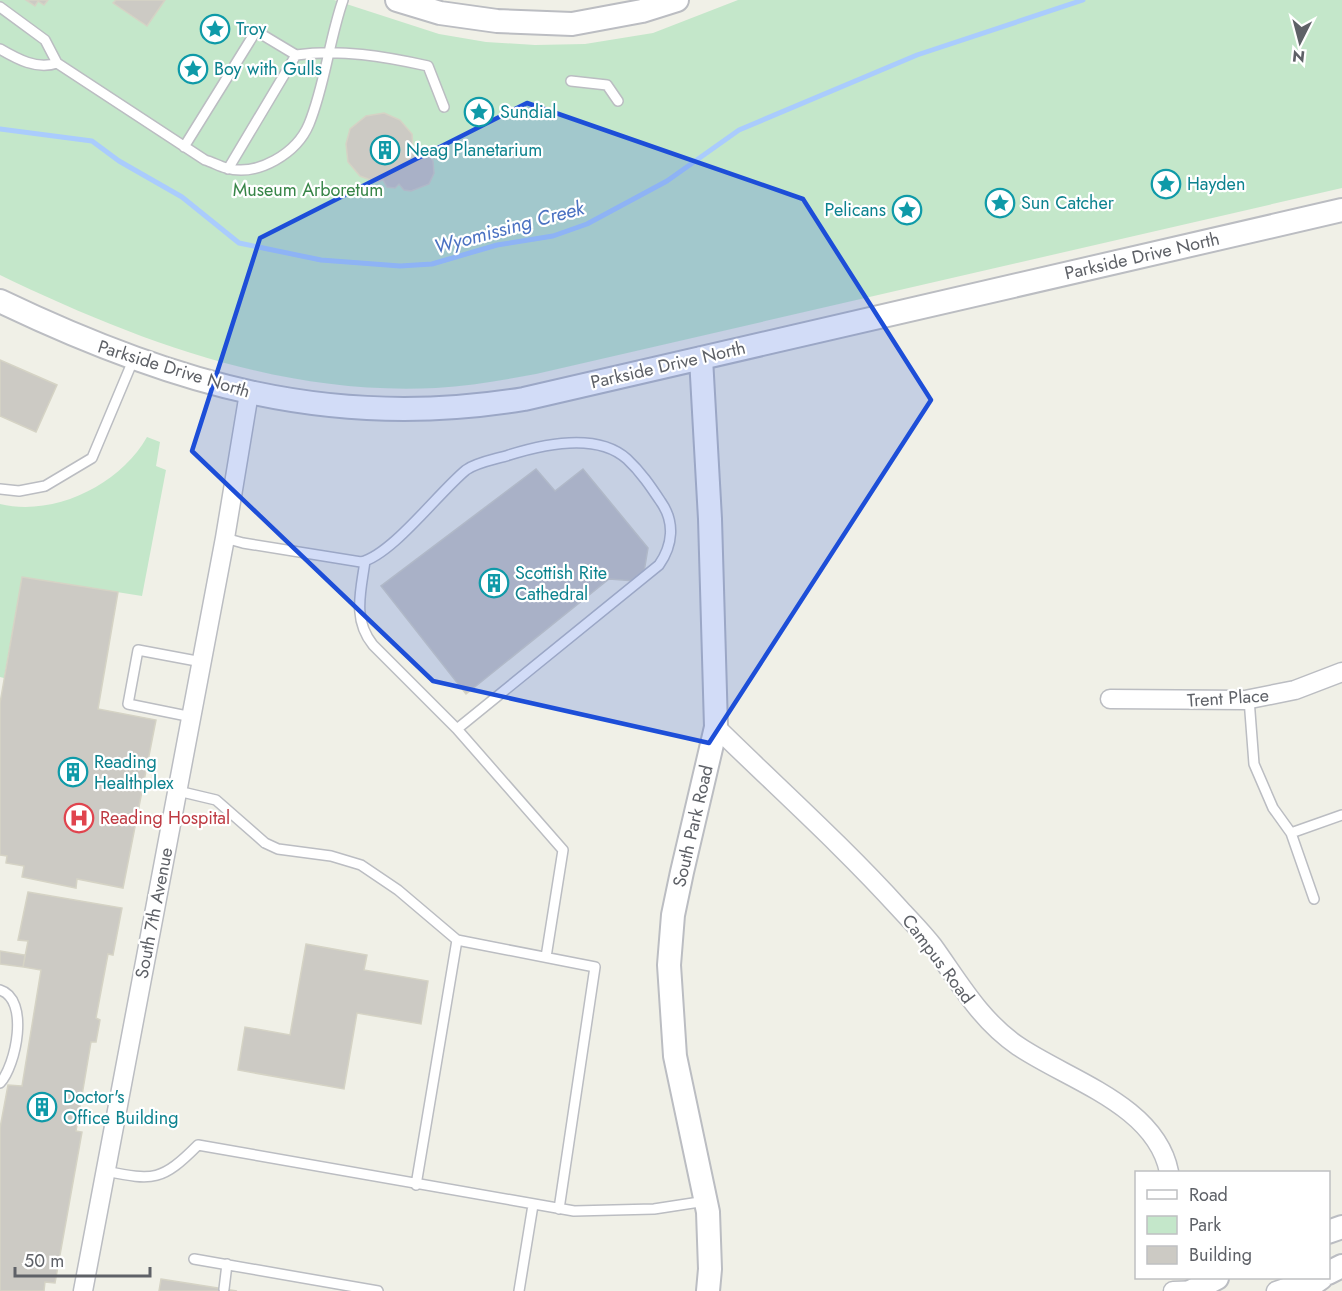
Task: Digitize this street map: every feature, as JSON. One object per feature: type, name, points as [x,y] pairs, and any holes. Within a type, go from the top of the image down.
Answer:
[{"type":"street","points":[[397,0],[440,13],[497,21],[572,24],[642,11],[677,0]]},
{"type":"street","name":"Parkside Drive North","points":[[0,301],[82,340],[249,393],[359,409],[450,409],[524,399],[1342,210]]},
{"type":"street","name":"South Park Road","points":[[701,358],[710,519],[716,727],[682,872],[674,915],[669,965],[671,1024],[675,1056],[710,1230],[708,1291]]},
{"type":"street","name":"South 7th Avenue","points":[[83,1291],[192,717],[249,393]]},
{"type":"street","name":"Trent Place","points":[[1110,699],[1220,702],[1249,699],[1295,690],[1342,672]]},
{"type":"street","name":"Campus Road","points":[[716,727],[898,906],[931,944],[974,1006],[998,1030],[1026,1051],[1098,1091],[1130,1114],[1153,1135],[1168,1171]]},
{"type":"street","points":[[1191,1288],[1214,1279]]},
{"type":"street","points":[[1276,1291],[1311,1279]]},
{"type":"street","points":[[1303,1291],[1320,1279]]},
{"type":"lane","points":[[0,7],[45,40],[57,63],[184,147],[228,169],[262,167],[296,145],[309,125],[343,0]]},
{"type":"lane","points":[[184,147],[256,31],[296,55],[328,51],[382,56],[428,66],[444,107]]},
{"type":"lane","points":[[0,49],[32,64],[49,66],[57,63]]},
{"type":"lane","points":[[228,169],[296,55]]},
{"type":"lane","points":[[571,81],[607,85],[618,101]]},
{"type":"lane","points":[[0,489],[19,491],[45,486],[93,458],[134,358]]},
{"type":"lane","points":[[225,538],[347,560],[371,560],[469,468],[519,452],[561,444],[589,442],[608,448],[625,458],[642,475],[664,506],[670,519],[670,543],[659,565],[541,658],[457,729]]},
{"type":"lane","points":[[365,561],[358,608],[363,630],[374,645],[457,729],[563,850],[546,957]]},
{"type":"lane","points":[[192,717],[128,704],[132,682],[138,650],[202,662]]},
{"type":"lane","points":[[1249,699],[1254,764],[1273,808],[1291,833],[1314,899]]},
{"type":"lane","points":[[178,791],[216,800],[265,843],[278,849],[331,856],[361,865],[398,890],[457,940],[595,967],[560,1209]]},
{"type":"lane","points":[[1291,833],[1342,815]]},
{"type":"lane","points":[[416,1185],[457,940]]},
{"type":"lane","points":[[0,990],[12,997],[18,1009],[11,1062],[7,1076],[0,1083]]},
{"type":"lane","points":[[106,1171],[136,1177],[159,1176],[180,1163],[198,1145],[580,1212],[706,1201]]},
{"type":"lane","points":[[519,1291],[533,1205]]},
{"type":"lane","points":[[194,1259],[378,1291]]},
{"type":"lane","points":[[224,1289],[228,1264]]},
{"type":"highlighted area","points":[[527,103],[803,199],[931,400],[709,743],[433,681],[192,451],[260,238]]},
{"type":"green space","name":"Museum Arboretum","points":[[0,0],[334,0],[439,34],[486,42],[535,45],[585,44],[653,33],[738,0],[1342,0],[1342,188],[536,374],[436,388],[379,388],[322,383],[266,373],[158,342],[104,322],[0,275]]},
{"type":"green space","points":[[147,437],[160,442],[156,466],[166,470],[142,596],[22,577],[4,678],[0,677],[0,504],[21,507],[42,506],[84,493],[103,483],[120,470]]},
{"type":"building","points":[[26,0],[48,0],[44,5],[38,1],[35,6]]},
{"type":"building","points":[[116,0],[165,0],[147,26],[113,3]]},
{"type":"building","name":"Neag Planetarium","points":[[384,113],[400,120],[412,134],[413,148],[427,152],[433,161],[434,173],[429,184],[411,191],[404,190],[399,184],[395,188],[387,187],[383,180],[376,182],[360,176],[348,162],[346,144],[350,129],[366,116]]},
{"type":"building","points":[[0,360],[57,385],[36,432],[0,416]]},
{"type":"building","name":"Scottish Rite Cathedral","points":[[536,469],[555,491],[583,469],[648,548],[644,572],[635,581],[609,579],[466,694],[381,586]]},
{"type":"building","name":"Reading Healthplex","points":[[22,577],[118,592],[98,709],[156,720],[123,888],[77,879],[76,888],[22,877],[24,866],[6,863],[7,856],[0,855],[0,703]]},
{"type":"building","name":"Doctor's Office Building","points":[[28,892],[122,908],[113,955],[108,954],[96,1018],[100,1020],[96,1042],[91,1042],[76,1131],[82,1132],[55,1283],[45,1282],[44,1291],[0,1291],[0,1128],[8,1085],[22,1086],[41,970],[23,967],[28,941],[18,940]]},
{"type":"building","points":[[306,944],[367,955],[364,970],[428,981],[421,1024],[357,1013],[344,1089],[238,1070],[245,1027],[290,1035]]},
{"type":"building","points":[[0,951],[25,955],[23,967],[0,964]]},
{"type":"building","points":[[161,1279],[237,1291],[159,1291]]},
{"type":"waterway","name":"Wyomissing Creek","points":[[0,129],[92,141],[119,161],[182,197],[239,243],[321,260],[400,266],[432,264],[497,245],[553,236],[587,224],[667,181],[739,130],[917,55],[1083,0]]},
{"type":"place","name":"Troy","points":[[215,29]]},
{"type":"place","name":"Boy with Gulls","points":[[193,69]]},
{"type":"place","name":"Sundial","points":[[479,112]]},
{"type":"place","name":"Neag Planetarium","points":[[385,150]]},
{"type":"place","name":"Hayden","points":[[1166,184]]},
{"type":"place","name":"Sun Catcher","points":[[1000,203]]},
{"type":"place","name":"Pelicans","points":[[907,210]]},
{"type":"place","name":"Scottish Rite Cathedral","points":[[494,583]]},
{"type":"place","name":"Reading Healthplex","points":[[73,772]]},
{"type":"place","name":"Reading Hospital","points":[[79,818]]},
{"type":"place","name":"Doctor's Office Building","points":[[42,1107]]}]
